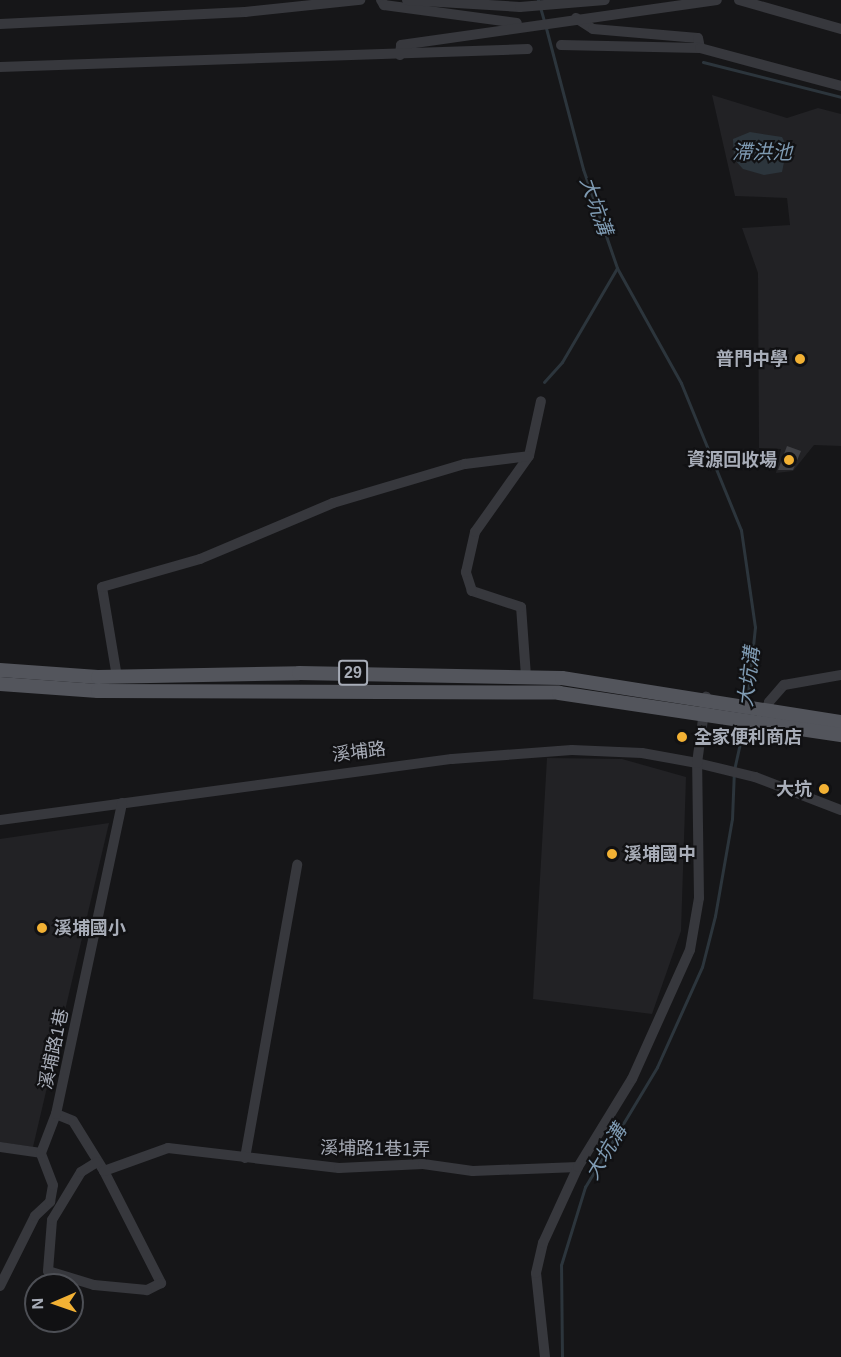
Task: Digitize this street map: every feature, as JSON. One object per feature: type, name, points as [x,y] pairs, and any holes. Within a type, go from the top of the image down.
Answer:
[{"type":"main road","name":"29","points":[[0,670],[117,677],[526,676],[724,700],[763,714],[841,735]]},
{"type":"main road","name":"29","points":[[0,684],[98,692],[510,690],[721,715],[763,714],[841,722]]},
{"type":"street","points":[[0,24],[245,12],[360,0]]},
{"type":"street","points":[[381,0],[384,5],[524,24]]},
{"type":"street","points":[[407,0],[520,7],[551,2],[604,0]]},
{"type":"street","points":[[400,55],[401,45],[524,24],[717,0]]},
{"type":"street","points":[[739,0],[841,29]]},
{"type":"street","points":[[576,18],[593,29],[698,38],[700,48]]},
{"type":"street","points":[[561,45],[700,48],[841,86]]},
{"type":"street","points":[[0,67],[400,55],[528,48]]},
{"type":"street","points":[[526,676],[521,607],[472,591],[466,572],[475,532],[529,456],[541,401]]},
{"type":"street","points":[[117,677],[102,587],[200,559],[333,503],[465,464],[529,456]]},
{"type":"street","points":[[763,714],[775,691],[784,685],[841,675]]},
{"type":"street","points":[[545,1357],[536,1273],[543,1243],[578,1167],[632,1078],[690,950],[699,898],[697,763],[706,697]]},
{"type":"street","name":"溪埔路","points":[[0,820],[521,753],[642,753],[755,777],[841,810]]},
{"type":"street","name":"溪埔路1巷","points":[[41,1153],[56,1114],[122,803]]},
{"type":"street","points":[[245,1158],[297,865]]},
{"type":"street","points":[[56,1114],[73,1121],[104,1171],[160,1283],[147,1290],[94,1285],[48,1271],[52,1220],[81,1173],[97,1162]]},
{"type":"street","points":[[0,1147],[41,1153],[53,1185],[50,1202],[35,1216],[0,1286]]},
{"type":"street","name":"溪埔路1巷1弄","points":[[104,1171],[168,1148],[339,1168],[423,1164],[473,1171],[578,1167]]},
{"type":"shaded area","name":"普門中學","points":[[712,95],[787,118],[818,108],[841,114],[841,446],[814,445],[793,471],[776,473],[781,449],[759,448],[758,273],[742,228],[790,225],[787,198],[735,196]]},
{"type":"shaded area","name":"溪埔國中","points":[[547,758],[622,759],[686,777],[681,931],[652,1014],[533,999]]},
{"type":"shaded area","name":"溪埔國小","points":[[109,823],[33,1147],[0,1142],[0,839]]},
{"type":"water","name":"滯洪池","points":[[750,132],[782,137],[787,147],[782,172],[764,175],[743,169],[734,159],[733,139]]},
{"type":"building","name":"資源回收場","points":[[787,446],[801,451],[793,470],[778,470]]},
{"type":"waterway","name":"大坑溝","points":[[538,0],[544,21]]},
{"type":"waterway","name":"大坑溝","points":[[546,28],[583,169],[617,268],[681,383],[741,530],[755,627],[747,703]]},
{"type":"waterway","points":[[703,62],[841,97]]},
{"type":"waterway","points":[[544,382],[562,362],[617,268]]},
{"type":"waterway","name":"大坑溝","points":[[562,1357],[561,1265],[585,1187],[657,1067],[702,967],[715,916],[732,819],[734,770],[744,725]]},
{"type":"place","name":"普門中學","points":[[800,359]]},
{"type":"place","name":"資源回收場","points":[[789,460]]},
{"type":"place","name":"全家便利商店","points":[[682,737]]},
{"type":"place","name":"大坑","points":[[824,789]]},
{"type":"place","name":"溪埔國中","points":[[612,854]]},
{"type":"place","name":"溪埔國小","points":[[42,928]]}]
